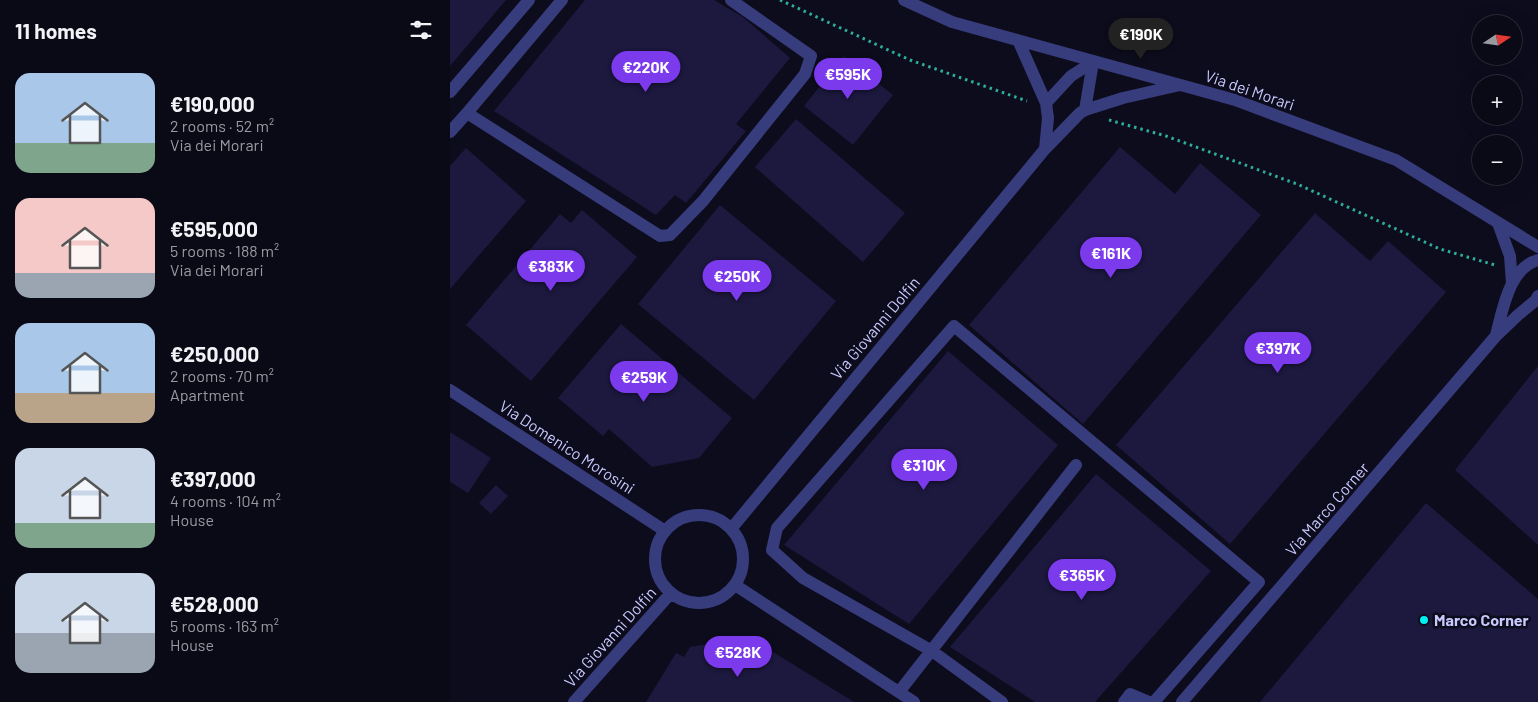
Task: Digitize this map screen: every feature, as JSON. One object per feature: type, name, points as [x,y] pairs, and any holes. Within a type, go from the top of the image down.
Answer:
[{"type":"street","points":[[450,92],[529,0]]},
{"type":"street","points":[[450,132],[562,0]]},
{"type":"street","points":[[467,113],[660,236],[670,235],[703,201],[805,74],[811,56],[730,0]]},
{"type":"street","name":"Via dei Morari","points":[[904,0],[952,22],[1235,100],[1396,160],[1538,247]]},
{"type":"street","points":[[1018,40],[1046,105],[1048,118],[1045,149]]},
{"type":"street","points":[[1046,105],[1072,76],[1093,62]]},
{"type":"street","points":[[1085,110],[1093,62]]},
{"type":"street","name":"Via Giovanni Dolfin","points":[[731,529],[1045,149],[1085,110],[1123,98],[1183,85]]},
{"type":"street","name":"Via Marco Corner","points":[[1495,337],[1512,278],[1510,256],[1498,223]]},
{"type":"street","name":"Via Marco Corner","points":[[1512,278],[1529,263],[1538,260]]},
{"type":"street","name":"Via Marco Corner","points":[[1182,702],[1495,337],[1537,299]]},
{"type":"street","points":[[1002,702],[932,651],[803,578],[772,550],[777,528],[954,326],[1259,582],[1154,702]]},
{"type":"street","name":"Via Domenico Morosini","points":[[450,390],[665,531]]},
{"type":"street","points":[[898,692],[1076,465]]},
{"type":"street","points":[[665,531],[676,521],[690,516],[705,516],[719,520],[731,529],[739,541],[743,556],[742,571],[735,584],[914,702]]},
{"type":"street","name":"Via Giovanni Dolfin","points":[[665,531],[658,543],[655,556],[656,570],[662,582],[671,593],[684,600],[698,603],[712,601],[725,595],[735,584]]},
{"type":"street","name":"Via Giovanni Dolfin","points":[[574,702],[671,593]]},
{"type":"street","points":[[1217,629],[1233,644]]},
{"type":"street","points":[[1124,702],[1130,694],[1149,702]]},
{"type":"path","points":[[780,0],[910,60],[1046,105]]},
{"type":"path","points":[[1107,119],[1166,136],[1297,184],[1440,250],[1495,265],[1512,278]]},
{"type":"building","points":[[450,0],[506,0],[450,66]]},
{"type":"building","points":[[585,0],[714,0],[743,17],[790,58],[736,124],[746,131],[686,203],[675,195],[656,215],[494,111]]},
{"type":"building","points":[[844,56],[893,95],[853,145],[804,106]]},
{"type":"building","points":[[796,119],[905,213],[863,262],[755,167]]},
{"type":"building","points":[[1120,147],[1175,194],[1200,163],[1261,215],[1083,424],[969,325]]},
{"type":"building","points":[[466,148],[526,201],[450,289],[450,166]]},
{"type":"building","points":[[720,205],[836,301],[754,400],[638,304]]},
{"type":"building","points":[[582,210],[637,257],[531,381],[466,325],[560,214],[571,223]]},
{"type":"building","points":[[1315,213],[1370,261],[1388,241],[1446,292],[1230,544],[1116,445]]},
{"type":"building","points":[[621,324],[732,418],[699,458],[652,467],[609,429],[603,436],[558,398]]},
{"type":"building","points":[[948,351],[1058,445],[909,624],[784,545]]},
{"type":"building","points":[[1538,366],[1538,545],[1455,470]]},
{"type":"building","points":[[450,432],[491,458],[468,493],[450,482]]},
{"type":"building","points":[[1096,474],[1211,571],[1095,702],[1035,702],[950,647]]},
{"type":"building","points":[[496,485],[508,496],[491,514],[479,503]]},
{"type":"building","name":"Marco Corner","points":[[1426,503],[1538,599],[1538,702],[1260,702]]},
{"type":"building","points":[[731,640],[753,653],[760,644],[854,702],[646,702],[676,653],[684,657],[690,647]]},
{"type":"place","name":"Marco Corner","points":[[1424,620]]}]
